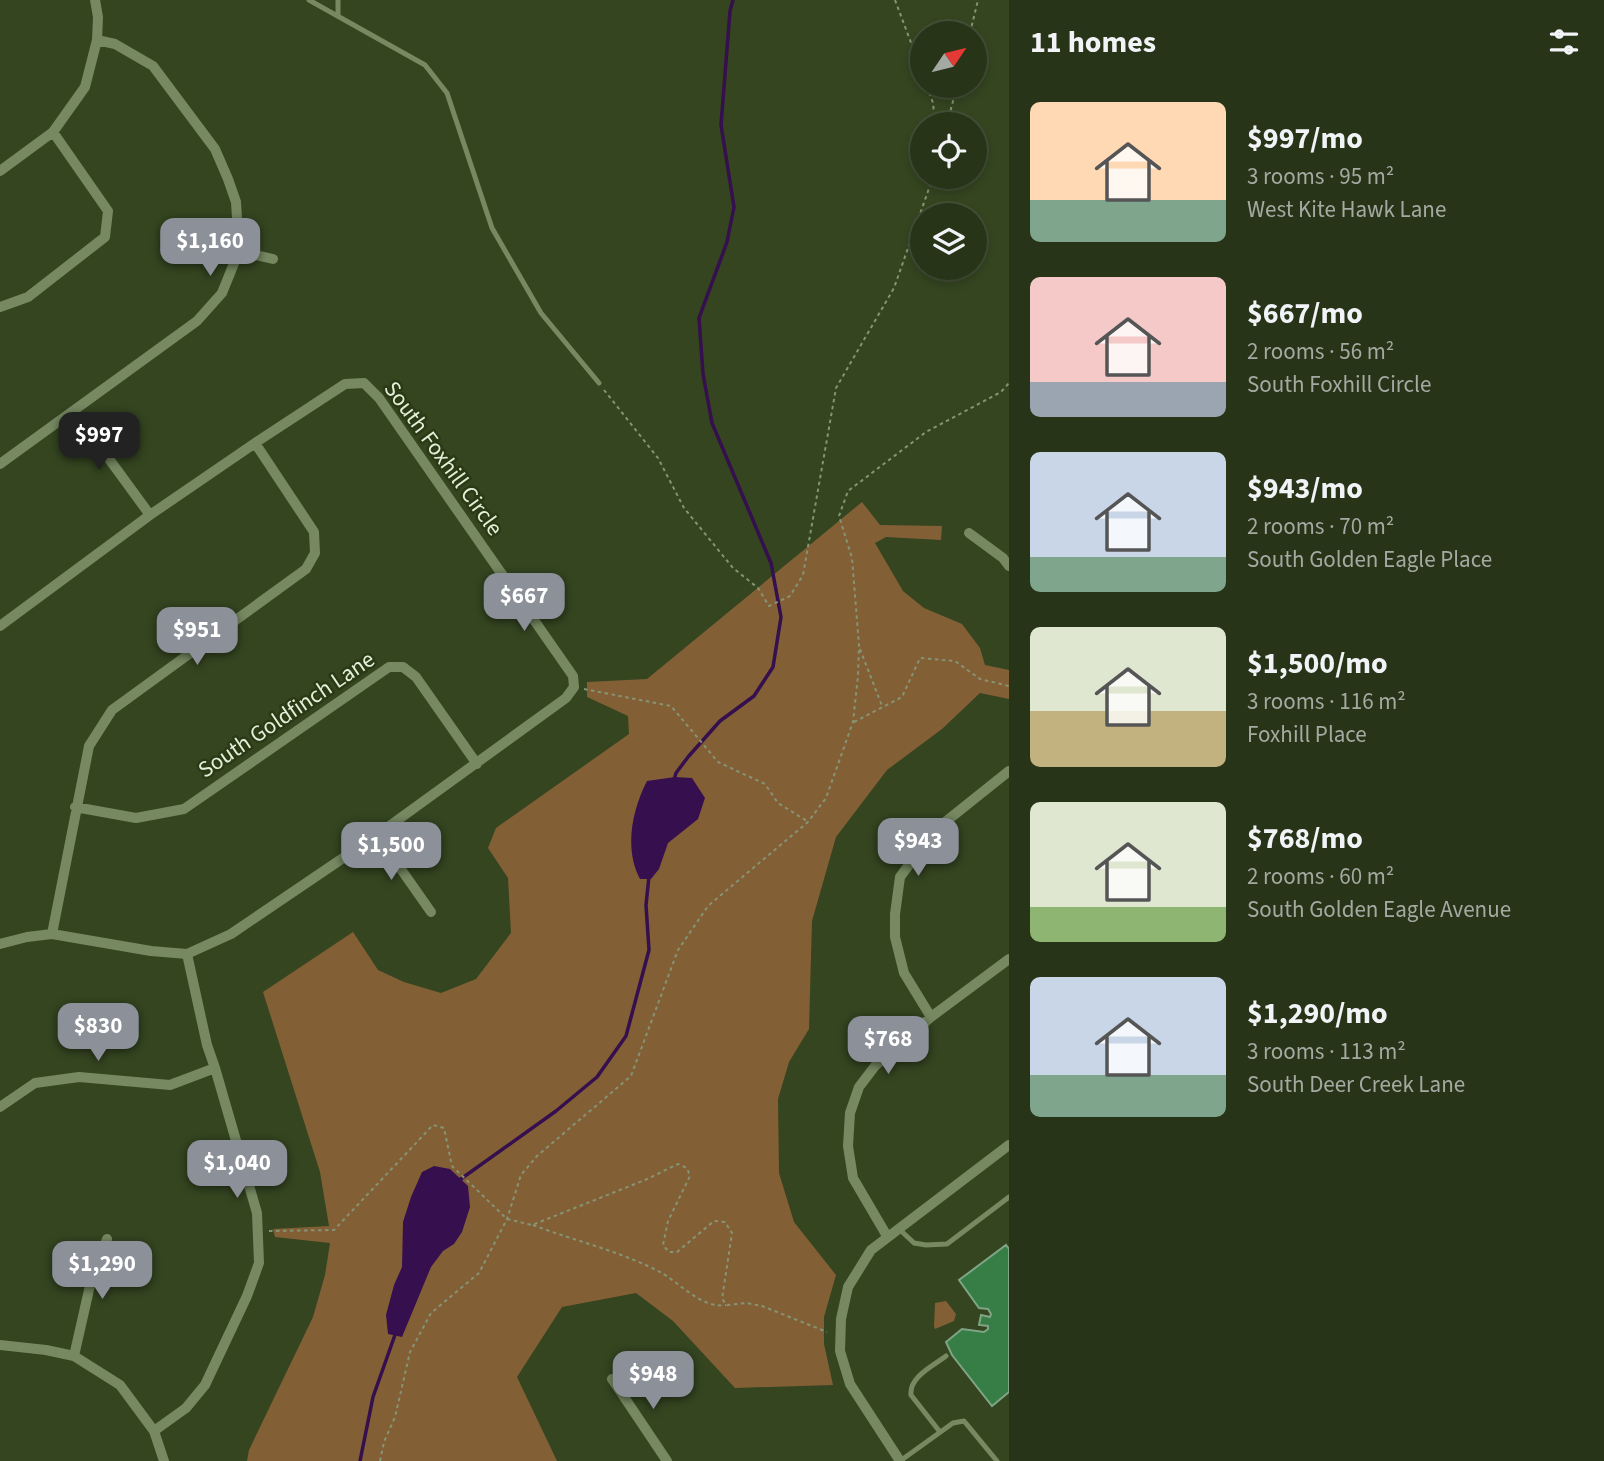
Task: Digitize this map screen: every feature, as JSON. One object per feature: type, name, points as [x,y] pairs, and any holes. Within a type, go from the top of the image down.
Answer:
[{"type":"street","points":[[0,171],[54,132],[85,87],[97,40],[95,0]]},
{"type":"street","points":[[0,464],[197,321],[222,293],[239,251],[236,202],[215,149],[153,66],[115,44],[97,40]]},
{"type":"street","points":[[0,307],[28,298],[105,237],[108,211],[54,132]]},
{"type":"street","points":[[239,251],[273,258]]},
{"type":"street","name":"South Foxhill Circle","points":[[0,626],[150,515],[255,443],[345,384],[364,383],[379,398],[573,676],[574,687]]},
{"type":"street","points":[[74,411],[150,515]]},
{"type":"street","points":[[52,934],[89,746],[112,710],[306,569],[316,553],[314,532],[255,443]]},
{"type":"street","points":[[969,533],[1003,558],[1009,566]]},
{"type":"street","name":"South Goldfinch Lane","points":[[75,807],[136,818],[184,809],[389,667],[403,667],[416,677],[477,764]]},
{"type":"street","points":[[0,944],[52,934],[151,951],[187,954],[232,934],[477,764],[566,698],[574,687]]},
{"type":"street","points":[[930,1017],[904,973],[895,937],[900,877],[934,831],[1009,771]]},
{"type":"street","points":[[377,835],[431,912]]},
{"type":"street","points":[[154,1431],[186,1408],[205,1385],[247,1296],[259,1263],[257,1213],[207,1045],[187,954]]},
{"type":"street","points":[[887,1236],[853,1178],[848,1146],[850,1113],[859,1087],[875,1066],[930,1017],[1009,959]]},
{"type":"street","points":[[0,1107],[35,1083],[79,1077],[170,1085],[215,1068]]},
{"type":"street","points":[[900,1461],[850,1384],[840,1351],[841,1319],[848,1287],[871,1250],[1009,1145]]},
{"type":"street","points":[[74,1356],[91,1280],[107,1239]]},
{"type":"street","points":[[0,1345],[74,1356],[120,1385],[154,1431],[164,1461]]},
{"type":"street","points":[[612,1379],[667,1461]]},
{"type":"lane","points":[[309,0],[425,65],[447,93],[492,228],[541,313],[598,383]]},
{"type":"lane","points":[[338,0],[338,16]]},
{"type":"lane","points":[[898,1228],[914,1242],[926,1245],[947,1244],[1009,1197]]},
{"type":"lane","points":[[940,1433],[911,1395],[910,1389],[913,1382],[946,1356]]},
{"type":"lane","points":[[900,1461],[953,1423],[964,1422],[997,1461]]},
{"type":"path","points":[[895,0],[910,40]]},
{"type":"path","points":[[973,21],[978,0]]},
{"type":"path","points":[[598,383],[658,458],[684,508],[733,568],[758,588],[769,606],[790,596],[803,575],[836,388],[894,288],[929,189]]},
{"type":"path","points":[[380,1461],[384,1442],[395,1417],[410,1352],[431,1313],[479,1273],[507,1219],[521,1175],[537,1156],[631,1076],[678,950],[709,905],[808,822],[826,797],[853,723],[859,645],[852,558],[839,516],[848,491],[926,432],[1001,392],[1009,383]]},
{"type":"path","points":[[859,645],[883,707]]},
{"type":"path","points":[[853,723],[902,697],[920,658],[955,661],[980,679],[1009,686]]},
{"type":"path","points":[[574,687],[671,706],[718,762],[765,784],[778,803],[808,822]]},
{"type":"path","points":[[258,1231],[334,1230],[433,1125],[444,1128],[452,1166],[507,1219],[618,1253],[661,1273],[706,1303],[718,1306],[762,1306],[840,1338]]},
{"type":"path","points":[[532,1225],[678,1164],[687,1168],[691,1176],[668,1222],[663,1245],[669,1252],[677,1252],[715,1221],[725,1222],[732,1233],[722,1299],[727,1305]]},
{"type":"shaded area","points":[[862,502],[880,525],[942,526],[941,540],[886,537],[875,543],[903,591],[924,608],[962,624],[980,648],[985,665],[1009,670],[1009,699],[980,693],[942,729],[887,770],[836,837],[812,921],[809,1029],[789,1062],[778,1099],[779,1173],[794,1222],[836,1275],[824,1317],[824,1344],[833,1385],[735,1388],[673,1321],[636,1293],[562,1307],[517,1377],[557,1461],[247,1461],[249,1450],[313,1317],[325,1275],[330,1243],[275,1237],[273,1229],[329,1226],[320,1172],[263,992],[353,932],[378,970],[404,982],[441,993],[476,979],[511,933],[508,878],[488,848],[496,828],[629,734],[628,716],[587,697],[587,682],[647,679]]},
{"type":"shaded area","points":[[675,777],[692,778],[705,798],[698,819],[668,843],[659,869],[651,879],[640,879],[632,855],[631,842],[637,804],[647,781]]},
{"type":"shaded area","points":[[434,1166],[450,1169],[468,1186],[470,1207],[462,1232],[431,1267],[402,1337],[388,1334],[386,1315],[402,1267],[403,1222],[422,1172]]},
{"type":"shaded area","points":[[946,1301],[956,1314],[954,1321],[935,1329],[935,1303]]},
{"type":"building","points":[[1006,1245],[1009,1249],[1009,1392],[992,1406],[952,1355],[946,1342],[962,1329],[984,1332],[988,1329],[988,1326],[979,1325],[981,1315],[990,1317],[991,1314],[988,1309],[979,1308],[959,1280]]},
{"type":"waterway","points":[[674,780],[688,757],[720,721],[754,696],[773,667],[781,617],[771,563],[712,423],[703,374],[699,318],[727,242],[734,207],[721,125],[733,0]]},
{"type":"waterway","points":[[458,1181],[556,1111],[597,1077],[626,1036],[649,950],[646,905],[649,876]]},
{"type":"waterway","points":[[360,1461],[373,1397],[396,1332]]}]
